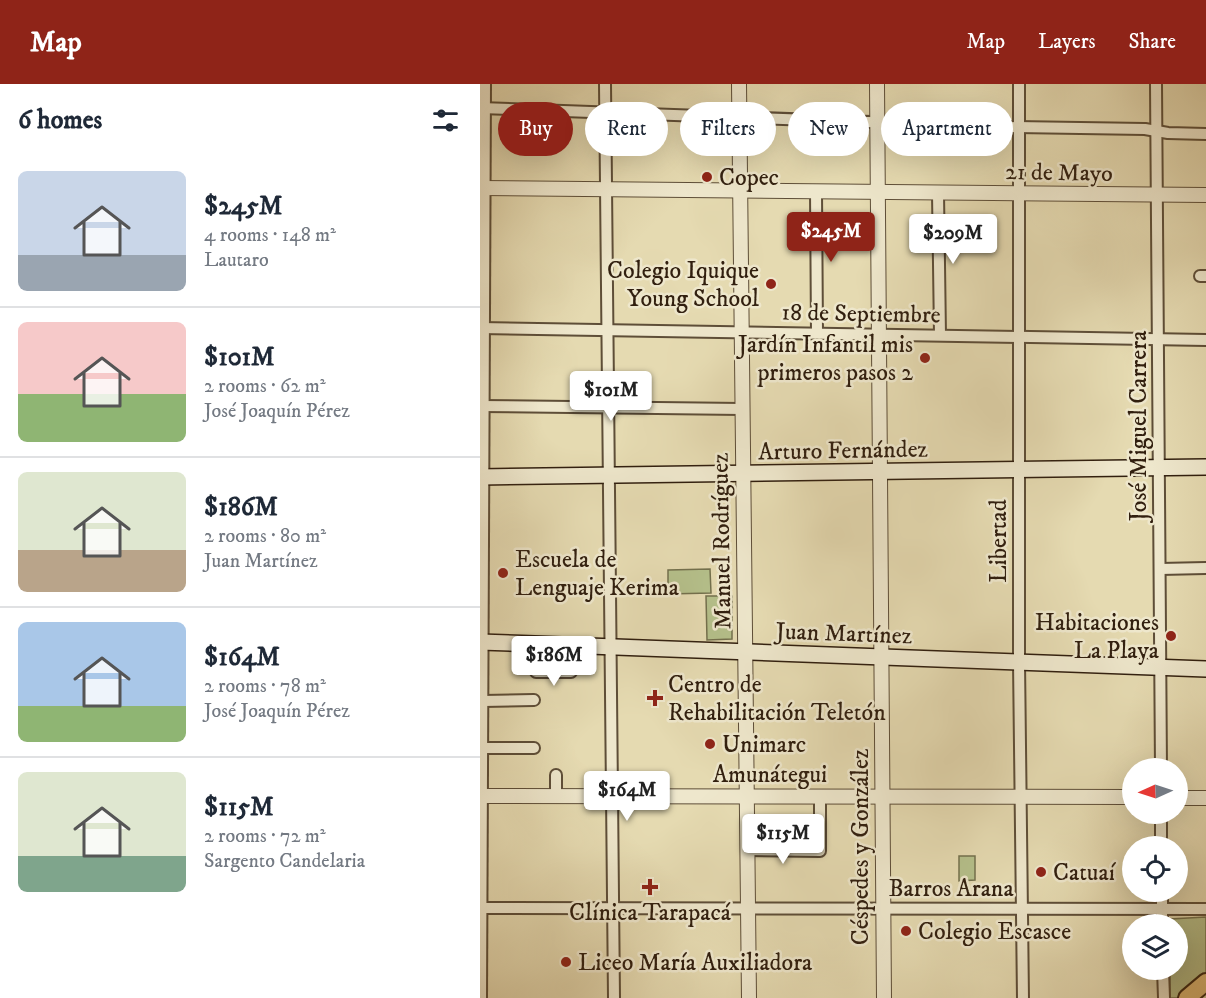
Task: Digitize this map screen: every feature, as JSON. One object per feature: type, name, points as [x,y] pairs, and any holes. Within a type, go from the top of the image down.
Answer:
[{"type":"main road","name":"Arturo Fernández","points":[[482,477],[1206,468]]},
{"type":"main road","name":"Juan Martínez","points":[[481,643],[1206,669]]},
{"type":"main road","points":[[1187,998],[1206,982]]},
{"type":"street","points":[[481,998],[482,188],[485,84]]},
{"type":"street","points":[[605,84],[606,102]]},
{"type":"street","name":"Manuel Rodríguez","points":[[739,84],[740,102]]},
{"type":"street","name":"Céspedes y González","points":[[877,84],[884,998]]},
{"type":"street","name":"Libertad","points":[[1018,84],[1019,662],[1023,998]]},
{"type":"street","name":"José Miguel Carrera","points":[[1156,84],[1161,758]]},
{"type":"street","points":[[483,108],[585,111]]},
{"type":"street","points":[[776,118],[1019,128],[1145,129],[1206,134]]},
{"type":"street","points":[[606,156],[614,998]]},
{"type":"street","name":"Manuel Rodríguez","points":[[740,156],[748,998]]},
{"type":"street","name":"21 de Mayo","points":[[482,188],[1206,195]]},
{"type":"street","points":[[816,191],[817,333]]},
{"type":"street","points":[[938,193],[940,335]]},
{"type":"street","name":"18 de Septiembre","points":[[482,328],[1206,340]]},
{"type":"street","points":[[482,406],[742,409]]},
{"type":"street","points":[[1160,569],[1206,567]]},
{"type":"street","points":[[559,645],[559,672]]},
{"type":"street","points":[[536,672],[571,672]]},
{"type":"street","points":[[483,701],[534,700]]},
{"type":"street","points":[[482,748],[534,748]]},
{"type":"street","points":[[556,775],[556,796]]},
{"type":"street","name":"Amunátegui","points":[[481,796],[1122,797]]},
{"type":"street","points":[[747,850],[820,851],[820,797]]},
{"type":"street","points":[[1188,798],[1206,798]]},
{"type":"street","points":[[1162,902],[1162,914]]},
{"type":"street","name":"Barros Arana","points":[[481,908],[1206,909]]},
{"type":"street","points":[[1163,980],[1164,998]]},
{"type":"green space","points":[[710,569],[711,593],[668,594],[668,570]]},
{"type":"green space","points":[[706,596],[732,596],[732,639],[707,640]]},
{"type":"green space","points":[[959,856],[975,856],[975,880],[959,881]]},
{"type":"green space","points":[[1206,917],[1206,975],[1179,998],[1170,998],[1170,980],[1188,980],[1188,918]]},
{"type":"place","name":"Copec","points":[[707,177]]},
{"type":"place","name":"Colegio Iquique Young School","points":[[771,284]]},
{"type":"place","name":"Jardín Infantil mis primeros pasos 2","points":[[925,358]]},
{"type":"place","name":"Escuela de Lenguaje Kerima","points":[[503,573]]},
{"type":"place","name":"Habitaciones La Playa","points":[[1171,636]]},
{"type":"place","name":"Centro de Rehabilitación Teletón","points":[[655,698]]},
{"type":"place","name":"Unimarc","points":[[710,744]]},
{"type":"place","name":"Catuaí","points":[[1041,872]]},
{"type":"place","name":"Clínica Tarapacá","points":[[650,887]]},
{"type":"place","name":"Colegio Escasce","points":[[906,931]]},
{"type":"place","name":"Liceo María Auxiliadora","points":[[566,962]]}]
